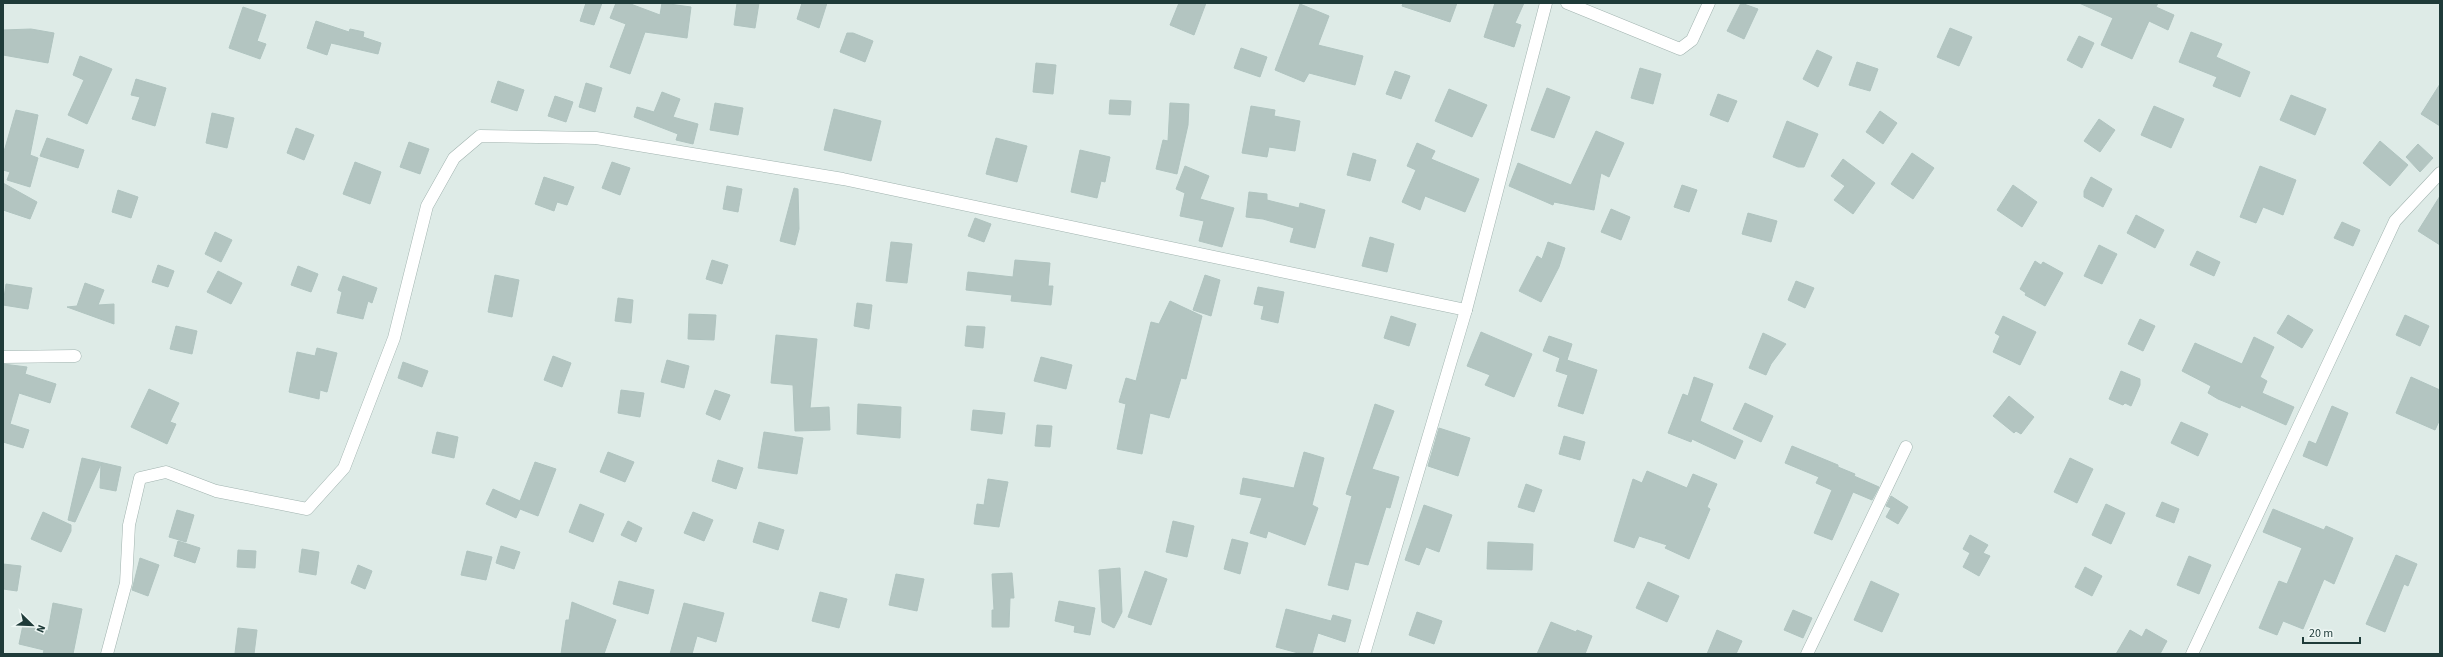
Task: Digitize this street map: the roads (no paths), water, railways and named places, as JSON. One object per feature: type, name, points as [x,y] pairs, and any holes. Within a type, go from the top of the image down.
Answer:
[{"type":"street","points":[[1364,654],[1466,310],[1546,3]]},
{"type":"street","points":[[1567,3],[1680,49],[1692,40],[1709,3]]},
{"type":"street","points":[[108,654],[126,583],[129,525],[140,478],[166,472],[216,491],[307,509],[344,468],[394,338],[427,206],[454,158],[480,136],[596,138],[843,180],[1466,310]]},
{"type":"street","points":[[2192,654],[2395,221],[2440,173]]},
{"type":"street","points":[[3,357],[74,356]]},
{"type":"street","points":[[1807,654],[1906,447]]}]
